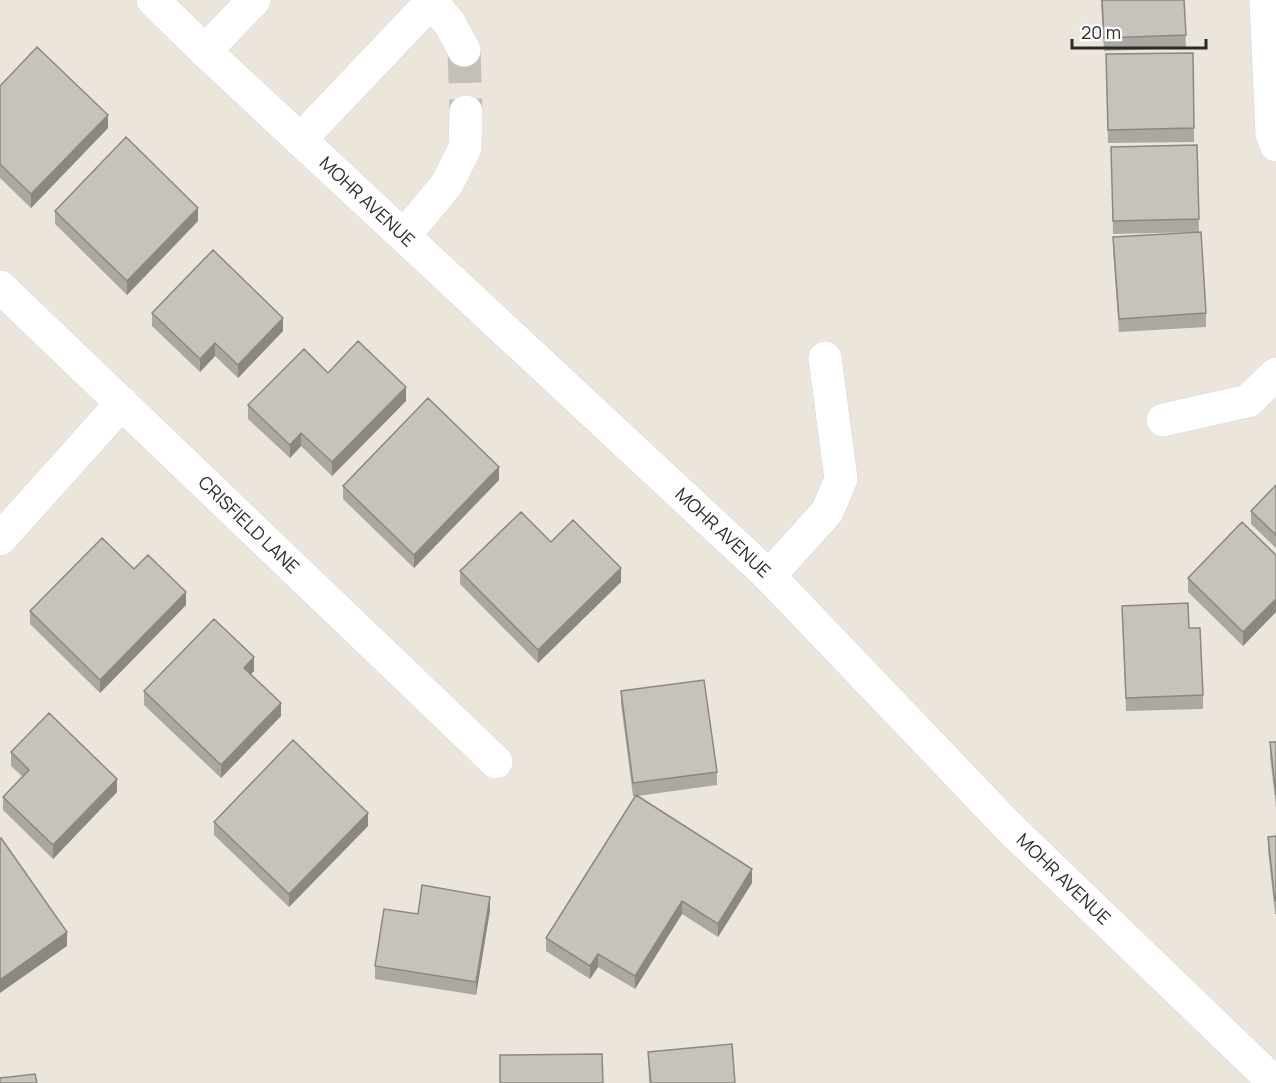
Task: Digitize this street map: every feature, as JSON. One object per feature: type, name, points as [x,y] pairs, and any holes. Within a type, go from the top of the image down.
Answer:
[{"type":"street","name":"MOHR AVENUE","points":[[153,0],[300,140],[769,576],[1011,829],[1275,1083]]},
{"type":"street","points":[[205,51],[254,0]]},
{"type":"street","points":[[1266,0],[1272,134],[1276,146]]},
{"type":"street","points":[[300,140],[432,1],[450,24],[464,50]]},
{"type":"street","points":[[404,236],[447,184],[465,148],[466,112]]},
{"type":"street","name":"CRISFIELD LANE","points":[[0,287],[496,762]]},
{"type":"street","points":[[769,576],[827,512],[842,479],[825,358]]},
{"type":"street","points":[[1163,420],[1248,401],[1276,374]]},
{"type":"street","points":[[0,538],[122,403]]},
{"type":"building","points":[[1102,0],[1184,0],[1186,35],[1104,38]]},
{"type":"building","points":[[37,47],[108,115],[31,194],[0,164],[0,86]]},
{"type":"building","points":[[1193,53],[1194,128],[1108,130],[1106,54]]},
{"type":"building","points":[[126,137],[198,208],[127,281],[55,211]]},
{"type":"building","points":[[1197,145],[1199,219],[1113,221],[1111,147]]},
{"type":"building","points":[[1201,232],[1206,313],[1119,319],[1113,237]]},
{"type":"building","points":[[213,250],[283,318],[238,365],[215,343],[200,359],[152,313]]},
{"type":"building","points":[[358,341],[406,387],[332,462],[301,433],[290,445],[248,405],[304,349],[328,373]]},
{"type":"building","points":[[428,398],[499,467],[414,555],[343,486]]},
{"type":"building","points":[[1276,485],[1276,535],[1251,511]]},
{"type":"building","points":[[521,512],[551,542],[573,520],[621,568],[538,650],[460,571]]},
{"type":"building","points":[[1242,522],[1276,555],[1276,599],[1243,632],[1188,578]]},
{"type":"building","points":[[102,538],[134,569],[148,555],[186,592],[100,680],[30,611]]},
{"type":"building","points":[[1188,603],[1189,628],[1200,628],[1203,695],[1126,698],[1122,606]]},
{"type":"building","points":[[214,619],[254,657],[244,668],[281,703],[221,765],[144,691]]},
{"type":"building","points":[[704,680],[717,772],[633,783],[621,691]]},
{"type":"building","points":[[49,713],[117,779],[53,845],[3,797],[29,770],[11,752]]},
{"type":"building","points":[[293,740],[368,813],[289,894],[214,822]]},
{"type":"building","points":[[1270,742],[1276,742],[1276,795]]},
{"type":"building","points":[[636,795],[752,869],[718,924],[682,901],[635,976],[598,954],[590,966],[546,938]]},
{"type":"building","points":[[1276,836],[1276,900],[1275,901],[1268,837]]},
{"type":"building","points":[[0,839],[67,932],[0,980]]},
{"type":"building","points":[[422,885],[490,897],[476,982],[375,966],[384,909],[418,914]]},
{"type":"building","points":[[732,1044],[735,1083],[651,1083],[648,1052]]},
{"type":"building","points":[[602,1054],[603,1083],[500,1083],[500,1055]]},
{"type":"building","points":[[35,1074],[37,1083],[0,1083],[0,1078]]},
{"type":"tunnel","points":[[464,50],[466,112]]}]
